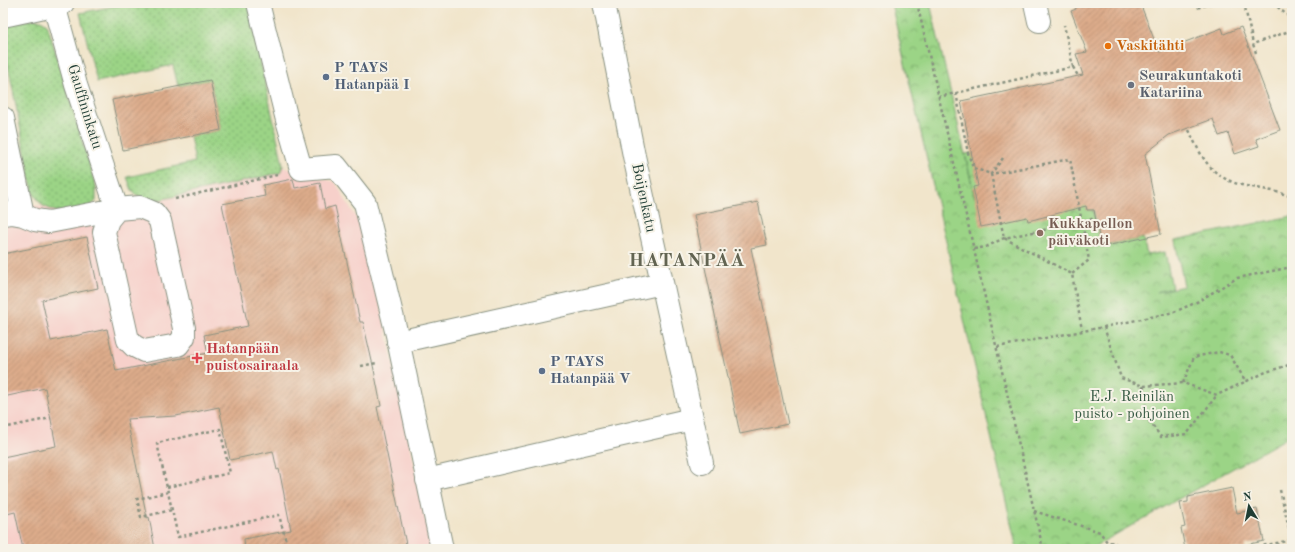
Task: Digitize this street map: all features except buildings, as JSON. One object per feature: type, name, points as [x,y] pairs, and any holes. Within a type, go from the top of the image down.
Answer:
[{"type":"street","points":[[258,3],[287,120],[301,169],[336,166],[365,203],[398,342],[442,549]]},
{"type":"street","name":"Boijenkatu","points":[[604,3],[634,156],[702,463]]},
{"type":"street","points":[[3,16],[58,4]]},
{"type":"street","name":"Gauffininkatu","points":[[58,4],[76,85],[117,209]]},
{"type":"street","points":[[3,118],[13,214],[49,222],[117,209],[140,208],[154,213],[160,221],[184,328],[184,337],[178,345],[144,351],[134,346],[128,340],[104,232],[108,220],[117,209]]},
{"type":"street","points":[[398,342],[662,283]]},
{"type":"street","points":[[427,480],[692,419]]},
{"type":"path","points":[[917,3],[1043,549]]},
{"type":"path","points":[[1195,3],[1197,8],[1213,3]]},
{"type":"path","points":[[1244,3],[1256,53]]},
{"type":"path","points":[[1273,3],[1292,18]]},
{"type":"path","points":[[1064,24],[1073,67],[1078,76]]},
{"type":"path","points":[[1253,44],[1292,30]]},
{"type":"path","points":[[938,97],[1073,67]]},
{"type":"path","points":[[956,93],[968,153],[973,168],[991,174],[1070,159],[1089,260],[1072,274]]},
{"type":"path","points":[[1189,130],[1198,149],[1210,167],[1220,176],[1231,182],[1280,192],[1292,197]]},
{"type":"path","points":[[1003,158],[991,174],[1004,238]]},
{"type":"path","points":[[140,208],[301,169]]},
{"type":"path","points":[[974,249],[986,246],[1004,238],[1095,218]]},
{"type":"path","points":[[1004,238],[1072,274]]},
{"type":"path","points":[[997,347],[1174,312],[1195,303],[1237,278],[1292,267]]},
{"type":"path","points":[[1072,274],[1082,330]]},
{"type":"path","points":[[1104,327],[1122,378],[1143,386],[1183,383],[1217,395]]},
{"type":"path","points":[[1183,383],[1194,357],[1219,352],[1230,355],[1246,382]]},
{"type":"path","points":[[361,366],[377,363]]},
{"type":"path","points":[[1143,386],[1148,418],[1161,437],[1187,434],[1217,395],[1266,372],[1292,364]]},
{"type":"path","points":[[3,428],[50,418]]},
{"type":"path","points":[[167,487],[230,473],[220,429],[157,443],[178,537],[279,515],[288,549]]},
{"type":"path","points":[[1246,549],[1292,541],[1280,490]]},
{"type":"path","points":[[168,492],[137,499],[141,517],[172,510]]},
{"type":"path","points":[[1034,511],[1100,532],[1107,542],[1116,543]]},
{"type":"shaded area","name":"Hatanpään puistosairaala","points":[[278,166],[335,182],[366,234],[432,549],[3,549],[3,206],[101,205]]},
{"type":"green space","points":[[129,3],[248,3],[283,165],[280,173],[145,203],[132,190],[127,177],[195,162],[190,136],[221,130],[210,80],[178,86],[173,65],[97,82],[80,13]]},
{"type":"green space","name":"E.J. Reinilän puisto - pohjoinen","points":[[891,3],[930,3],[975,198],[965,154],[972,153],[1077,160],[1087,210],[1093,210],[1101,247],[1143,238],[1147,255],[1165,252],[1172,288],[1156,292],[1184,286],[1175,240],[1292,216],[1292,435],[1090,549],[1017,549]]},
{"type":"green space","points":[[34,19],[41,20],[47,24],[96,187],[96,201],[87,210],[57,212],[43,206],[33,193],[3,39],[3,25]]},
{"type":"place","name":"Vaskitähti","points":[[1108,46]]},
{"type":"place","name":"P TAYS Hatanpää I","points":[[326,77]]},
{"type":"place","name":"Seurakuntakoti Katariina","points":[[1131,85]]},
{"type":"place","name":"Kukkapellon päiväkoti","points":[[1040,233]]},
{"type":"place","name":"Hatanpään puistosairaala","points":[[197,358]]},
{"type":"place","name":"P TAYS Hatanpää V","points":[[542,371]]},
{"type":"district","name":"HATANPÄÄ","points":[[687,261]]}]
